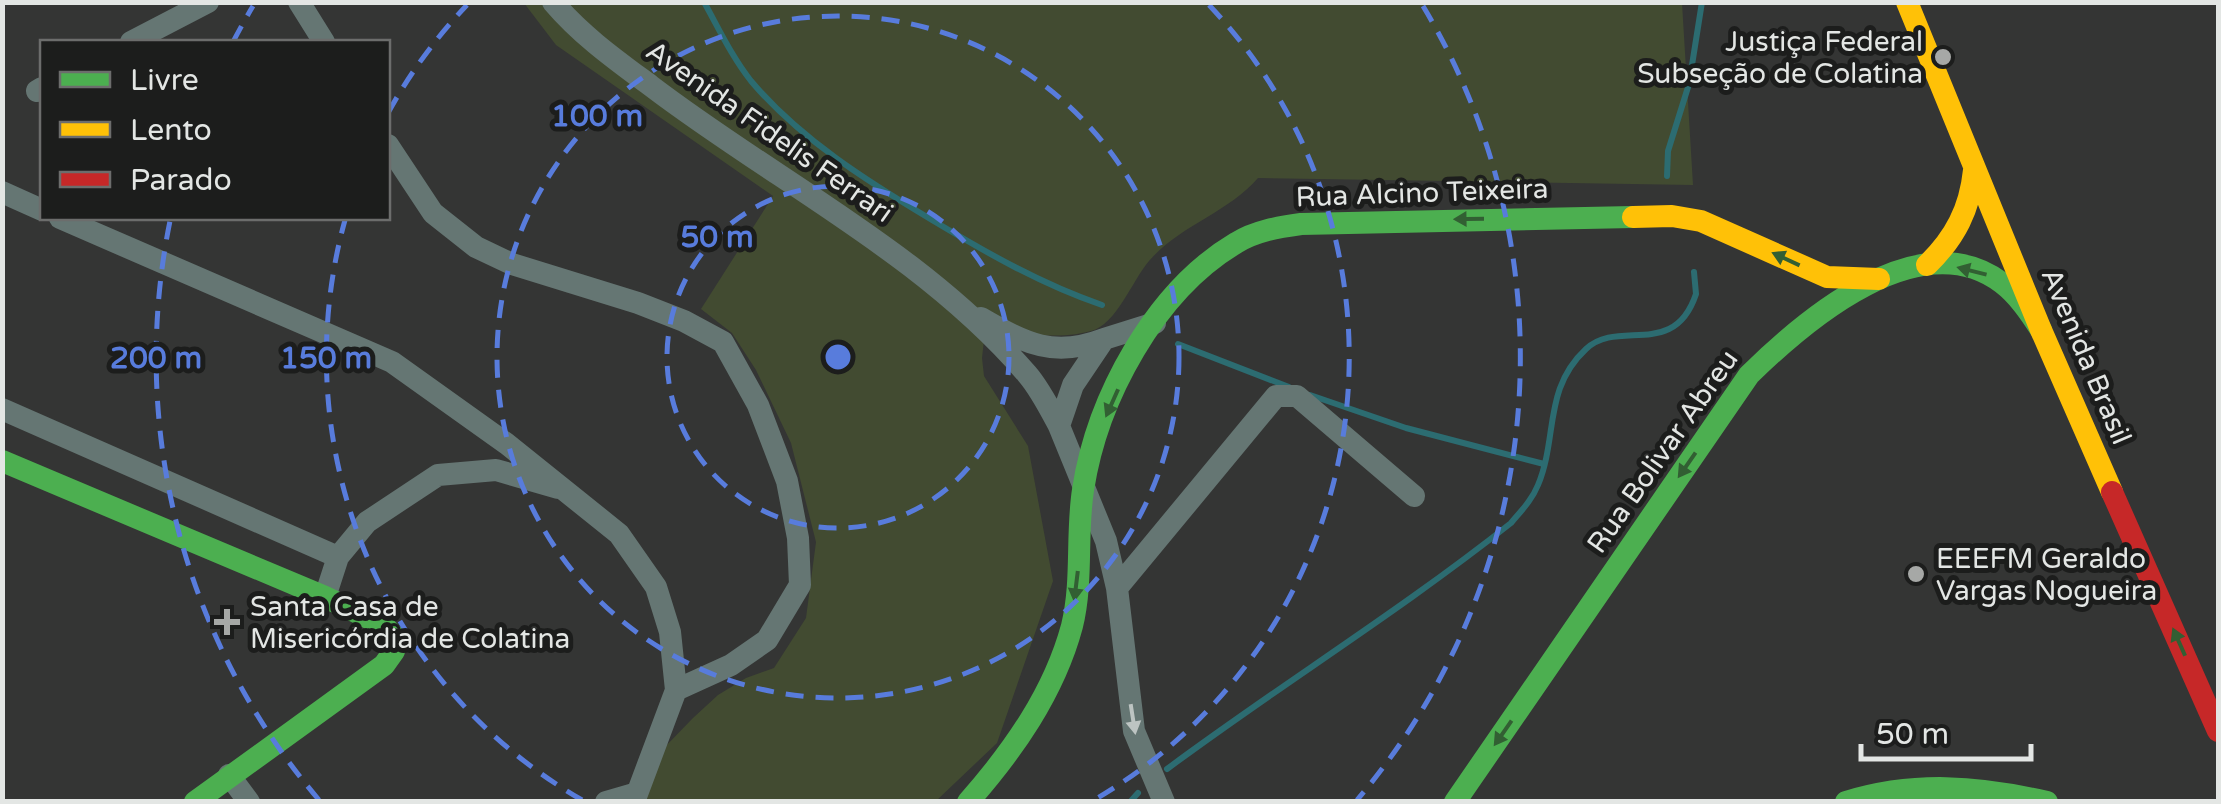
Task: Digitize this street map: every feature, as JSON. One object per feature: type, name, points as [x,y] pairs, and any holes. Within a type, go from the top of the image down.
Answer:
[{"type":"main road","name":"Avenida Brasil","points":[[1907,2],[2041,330],[2218,731]]},
{"type":"main road","points":[[1927,265],[1944,250],[1963,221],[1973,188],[1974,165]]},
{"type":"main road","name":"Rua Alcino Teixeira","points":[[968,802],[1030,721],[1072,625],[1083,488],[1110,403],[1155,322],[1182,289],[1237,242],[1296,224],[1341,220],[1672,216],[1725,230],[1827,277],[1879,279]]},
{"type":"main road","name":"Rua Bolivar Abreu","points":[[1455,802],[1749,375],[1791,332],[1818,312],[1879,279],[1927,265],[1984,272],[2017,296],[2041,330]]},
{"type":"main road","points":[[2,461],[325,598],[383,625],[396,638],[394,651],[384,665],[195,802]]},
{"type":"main road","points":[[1846,802],[1884,790],[1931,786],[1961,786],[2047,802]]},
{"type":"street","points":[[135,40],[208,2]]},
{"type":"street","points":[[300,2],[323,40]]},
{"type":"street","name":"Avenida Fidelis Ferrari","points":[[553,2],[576,29],[699,122],[860,227],[957,304],[1029,376],[1060,426],[1106,541],[1117,588],[1134,731],[1164,802]]},
{"type":"street","points":[[390,148],[433,213],[476,247],[512,264],[684,321],[723,342],[758,405],[787,481],[798,538],[800,585],[768,640],[731,666],[676,690]]},
{"type":"street","points":[[2,192],[40,209]]},
{"type":"street","points":[[65,220],[392,362],[570,492],[618,534],[656,587],[670,632],[676,690],[635,798],[606,802]]},
{"type":"street","name":"Avenida Fidelis Ferrari","points":[[957,304],[1039,346],[1076,350],[1155,322]]},
{"type":"street","points":[[1060,426],[1073,385],[1104,338]]},
{"type":"street","points":[[1117,588],[1276,396],[1297,396],[1414,496]]},
{"type":"street","points":[[2,409],[338,558]]},
{"type":"street","points":[[325,598],[338,558],[367,522],[438,475],[496,470],[570,492]]},
{"type":"street","points":[[228,775],[248,802]]},
{"type":"green space","points":[[524,3],[1682,3],[1693,185],[1258,178],[1233,201],[1161,249],[1100,327],[1078,334],[984,340],[984,376],[1028,446],[1053,581],[997,743],[936,801],[643,801],[661,751],[718,695],[746,678],[774,668],[806,618],[816,542],[791,443],[756,370],[732,333],[701,309],[773,196],[556,45]]},
{"type":"waterway","points":[[704,2],[751,81],[791,122],[836,158],[994,256],[1057,288],[1102,305]]},
{"type":"waterway","points":[[1667,176],[1668,151],[1689,84],[1702,2]]},
{"type":"waterway","points":[[1167,769],[1511,523],[1538,485],[1557,397],[1572,364],[1599,340],[1645,335],[1674,326],[1686,314],[1696,294],[1694,272]]},
{"type":"waterway","points":[[1178,344],[1289,387]]},
{"type":"waterway","points":[[1310,395],[1406,428],[1544,464]]},
{"type":"waterway","points":[[1130,802],[1138,793]]},
{"type":"traffic: fast","points":[[968,802],[1030,720],[1064,651],[1077,592],[1083,490],[1101,419],[1116,384],[1156,318],[1207,264],[1251,235],[1301,224],[1633,217]]},
{"type":"traffic: fast","points":[[1455,802],[1749,375],[1801,329],[1866,285],[1901,270],[1936,263],[1970,267],[2002,283],[2041,330]]},
{"type":"traffic: fast","points":[[2,461],[325,597],[383,625],[396,638],[394,651],[384,665],[195,802]]},
{"type":"traffic: fast","points":[[1846,802],[1896,791],[1946,788],[2047,802]]},
{"type":"traffic: slow","points":[[1907,2],[2112,492]]},
{"type":"traffic: slow","points":[[1927,265],[1960,222],[1974,170]]},
{"type":"traffic: slow","points":[[1633,217],[1672,216],[1701,221],[1827,277],[1879,279]]},
{"type":"traffic: jam","points":[[2112,492],[2218,731]]},
{"type":"place","name":"Justiça Federal Subseção de Colatina","points":[[1943,57]]},
{"type":"place","name":"EEEFM Geraldo Vargas Nogueira","points":[[1916,574]]},
{"type":"place","name":"Santa Casa de Misericórdia de Colatina","points":[[227,622]]}]
